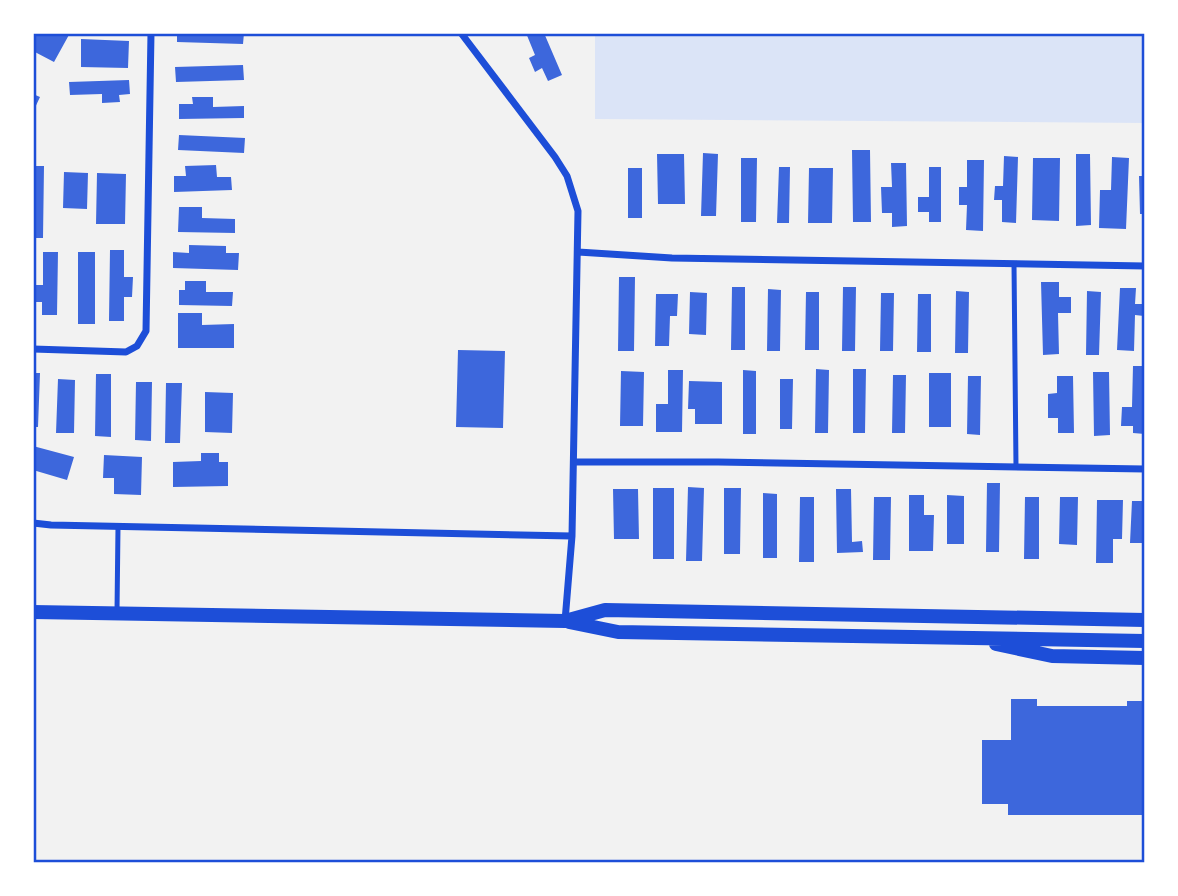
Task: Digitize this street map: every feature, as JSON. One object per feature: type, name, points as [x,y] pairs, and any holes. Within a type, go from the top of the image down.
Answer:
[{"type":"main road","points":[[565,621],[605,610],[1145,620]]},
{"type":"main road","points":[[33,612],[565,621],[618,632],[1145,640]]},
{"type":"main road","points":[[964,638],[1052,656],[1145,658]]},
{"type":"street","points":[[33,349],[126,352],[137,346],[146,331],[150,33]]},
{"type":"street","points":[[461,33],[555,156],[567,176],[578,211],[572,536],[565,621]]},
{"type":"street","points":[[578,252],[672,258],[1145,266]]},
{"type":"street","points":[[574,462],[1145,469]]},
{"type":"street","points":[[33,523],[572,536]]},
{"type":"lane","points":[[1014,264],[1016,467]]},
{"type":"lane","points":[[117,614],[118,527]]},
{"type":"shaded area","points":[[595,33],[1145,33],[1145,123],[595,119]]},
{"type":"building","points":[[33,33],[70,33],[54,62],[33,51]]},
{"type":"building","points":[[177,33],[244,33],[243,44],[177,42]]},
{"type":"building","points":[[526,33],[544,33],[562,75],[548,81],[542,68],[535,72],[529,58],[535,55]]},
{"type":"building","points":[[81,39],[129,41],[128,68],[81,67]]},
{"type":"building","points":[[243,65],[244,80],[176,82],[175,67]]},
{"type":"building","points":[[129,80],[130,94],[119,95],[120,102],[102,103],[102,94],[70,95],[69,82]]},
{"type":"building","points":[[33,94],[40,97],[33,112]]},
{"type":"building","points":[[192,97],[213,97],[213,107],[244,106],[244,118],[179,119],[179,104],[193,104]]},
{"type":"building","points":[[179,135],[245,138],[244,153],[178,150]]},
{"type":"building","points":[[852,150],[870,150],[871,222],[853,222]]},
{"type":"building","points":[[703,153],[718,154],[716,216],[701,216]]},
{"type":"building","points":[[657,154],[684,154],[685,204],[658,204]]},
{"type":"building","points":[[1076,154],[1090,154],[1091,225],[1076,226]]},
{"type":"building","points":[[1004,156],[1018,157],[1016,223],[1002,222],[1002,200],[994,200],[995,186],[1003,186]]},
{"type":"building","points":[[1112,157],[1129,158],[1126,229],[1099,228],[1100,190],[1111,190]]},
{"type":"building","points":[[741,158],[757,158],[756,222],[741,222]]},
{"type":"building","points":[[1033,158],[1060,158],[1059,221],[1032,220]]},
{"type":"building","points":[[967,160],[984,160],[983,231],[966,230],[967,205],[959,205],[959,187],[967,187]]},
{"type":"building","points":[[891,163],[906,163],[907,226],[892,227],[892,213],[882,213],[881,187],[892,187]]},
{"type":"building","points":[[216,165],[217,177],[231,177],[232,190],[174,192],[174,176],[186,176],[185,166]]},
{"type":"building","points":[[33,166],[44,166],[43,238],[33,238]]},
{"type":"building","points":[[779,167],[790,167],[789,223],[777,223]]},
{"type":"building","points":[[929,167],[941,167],[941,222],[929,222],[929,212],[918,212],[918,197],[929,197]]},
{"type":"building","points":[[628,168],[642,168],[642,218],[628,218]]},
{"type":"building","points":[[809,168],[833,168],[832,223],[808,223]]},
{"type":"building","points":[[64,172],[88,173],[87,209],[63,208]]},
{"type":"building","points":[[97,173],[126,174],[125,224],[96,224]]},
{"type":"building","points":[[1139,176],[1145,176],[1145,214],[1140,214]]},
{"type":"building","points":[[179,207],[202,207],[202,218],[235,219],[235,233],[178,232]]},
{"type":"building","points":[[189,245],[226,246],[226,253],[239,253],[238,270],[173,268],[173,252],[189,253]]},
{"type":"building","points":[[110,250],[124,250],[124,277],[133,277],[132,297],[124,297],[124,321],[109,321]]},
{"type":"building","points":[[43,252],[58,252],[57,315],[42,315],[42,302],[33,302],[33,285],[43,285]]},
{"type":"building","points":[[78,252],[95,252],[95,324],[78,324]]},
{"type":"building","points":[[619,277],[635,277],[634,351],[618,351]]},
{"type":"building","points":[[185,281],[206,281],[206,292],[233,292],[232,306],[179,305],[179,290],[185,290]]},
{"type":"building","points":[[1041,282],[1059,282],[1059,297],[1071,297],[1071,313],[1058,313],[1059,354],[1043,355]]},
{"type":"building","points":[[732,287],[745,287],[745,350],[731,350]]},
{"type":"building","points":[[843,287],[856,287],[855,351],[842,351]]},
{"type":"building","points":[[1120,288],[1136,288],[1135,304],[1144,304],[1144,316],[1135,315],[1134,351],[1117,350]]},
{"type":"building","points":[[768,289],[781,290],[780,351],[767,351]]},
{"type":"building","points":[[956,291],[969,292],[968,353],[955,353]]},
{"type":"building","points":[[1087,291],[1101,292],[1099,355],[1086,355]]},
{"type":"building","points":[[690,292],[707,293],[706,335],[689,334]]},
{"type":"building","points":[[806,292],[819,292],[819,350],[805,350]]},
{"type":"building","points":[[881,293],[894,293],[893,351],[880,351]]},
{"type":"building","points":[[656,294],[678,294],[677,316],[670,316],[669,346],[655,346]]},
{"type":"building","points":[[918,294],[931,294],[931,352],[917,352]]},
{"type":"building","points":[[178,313],[202,313],[202,325],[234,324],[234,348],[178,348]]},
{"type":"building","points":[[458,350],[505,351],[503,428],[456,427]]},
{"type":"building","points":[[1133,366],[1145,366],[1145,434],[1133,433],[1133,426],[1121,426],[1122,407],[1132,407]]},
{"type":"building","points":[[816,369],[829,370],[828,433],[815,433]]},
{"type":"building","points":[[853,369],[866,369],[865,433],[853,433]]},
{"type":"building","points":[[668,370],[683,370],[682,432],[656,432],[656,404],[668,404]]},
{"type":"building","points":[[743,370],[756,371],[756,434],[743,434]]},
{"type":"building","points":[[621,371],[644,372],[643,426],[620,426]]},
{"type":"building","points":[[1093,372],[1109,372],[1110,435],[1094,436]]},
{"type":"building","points":[[33,373],[40,373],[38,427],[33,427]]},
{"type":"building","points":[[929,373],[951,373],[951,427],[929,427]]},
{"type":"building","points":[[96,374],[111,374],[111,437],[95,436]]},
{"type":"building","points":[[893,375],[906,375],[905,433],[892,433]]},
{"type":"building","points":[[968,376],[981,376],[980,435],[967,434]]},
{"type":"building","points":[[1057,376],[1073,376],[1074,433],[1058,433],[1058,418],[1048,418],[1048,394],[1057,393]]},
{"type":"building","points":[[58,379],[75,380],[74,433],[56,433]]},
{"type":"building","points":[[780,379],[793,379],[792,429],[780,429]]},
{"type":"building","points":[[689,381],[722,382],[722,424],[695,424],[695,409],[688,409]]},
{"type":"building","points":[[136,382],[152,382],[151,441],[135,440]]},
{"type":"building","points":[[166,383],[182,383],[180,443],[165,443]]},
{"type":"building","points":[[205,392],[233,393],[232,433],[205,432]]},
{"type":"building","points":[[33,446],[74,457],[67,480],[33,470]]},
{"type":"building","points":[[201,453],[219,453],[219,462],[228,462],[228,486],[173,487],[173,462],[201,461]]},
{"type":"building","points":[[104,455],[142,457],[141,495],[114,494],[114,478],[103,478]]},
{"type":"building","points":[[987,483],[1000,483],[999,552],[986,552]]},
{"type":"building","points":[[688,487],[704,488],[702,561],[686,561]]},
{"type":"building","points":[[653,488],[674,488],[674,559],[653,559]]},
{"type":"building","points":[[724,488],[741,488],[740,554],[724,554]]},
{"type":"building","points":[[613,489],[638,489],[639,539],[614,539]]},
{"type":"building","points":[[836,489],[851,489],[852,542],[862,541],[863,552],[837,553]]},
{"type":"building","points":[[763,493],[777,494],[777,558],[763,558]]},
{"type":"building","points":[[909,495],[924,495],[924,515],[934,515],[933,551],[909,551]]},
{"type":"building","points":[[947,495],[964,496],[964,544],[947,544]]},
{"type":"building","points":[[800,497],[814,497],[814,562],[799,562]]},
{"type":"building","points":[[874,497],[891,497],[890,560],[873,560]]},
{"type":"building","points":[[1025,497],[1039,497],[1039,559],[1024,559]]},
{"type":"building","points":[[1060,497],[1078,497],[1077,545],[1059,544]]},
{"type":"building","points":[[1097,500],[1123,500],[1122,539],[1113,539],[1113,563],[1096,563]]},
{"type":"building","points":[[1132,501],[1145,501],[1145,543],[1130,543]]},
{"type":"building","points":[[1011,699],[1037,699],[1037,706],[1127,706],[1127,701],[1145,701],[1145,815],[1008,815],[1008,804],[982,804],[982,740],[1011,740]]}]
